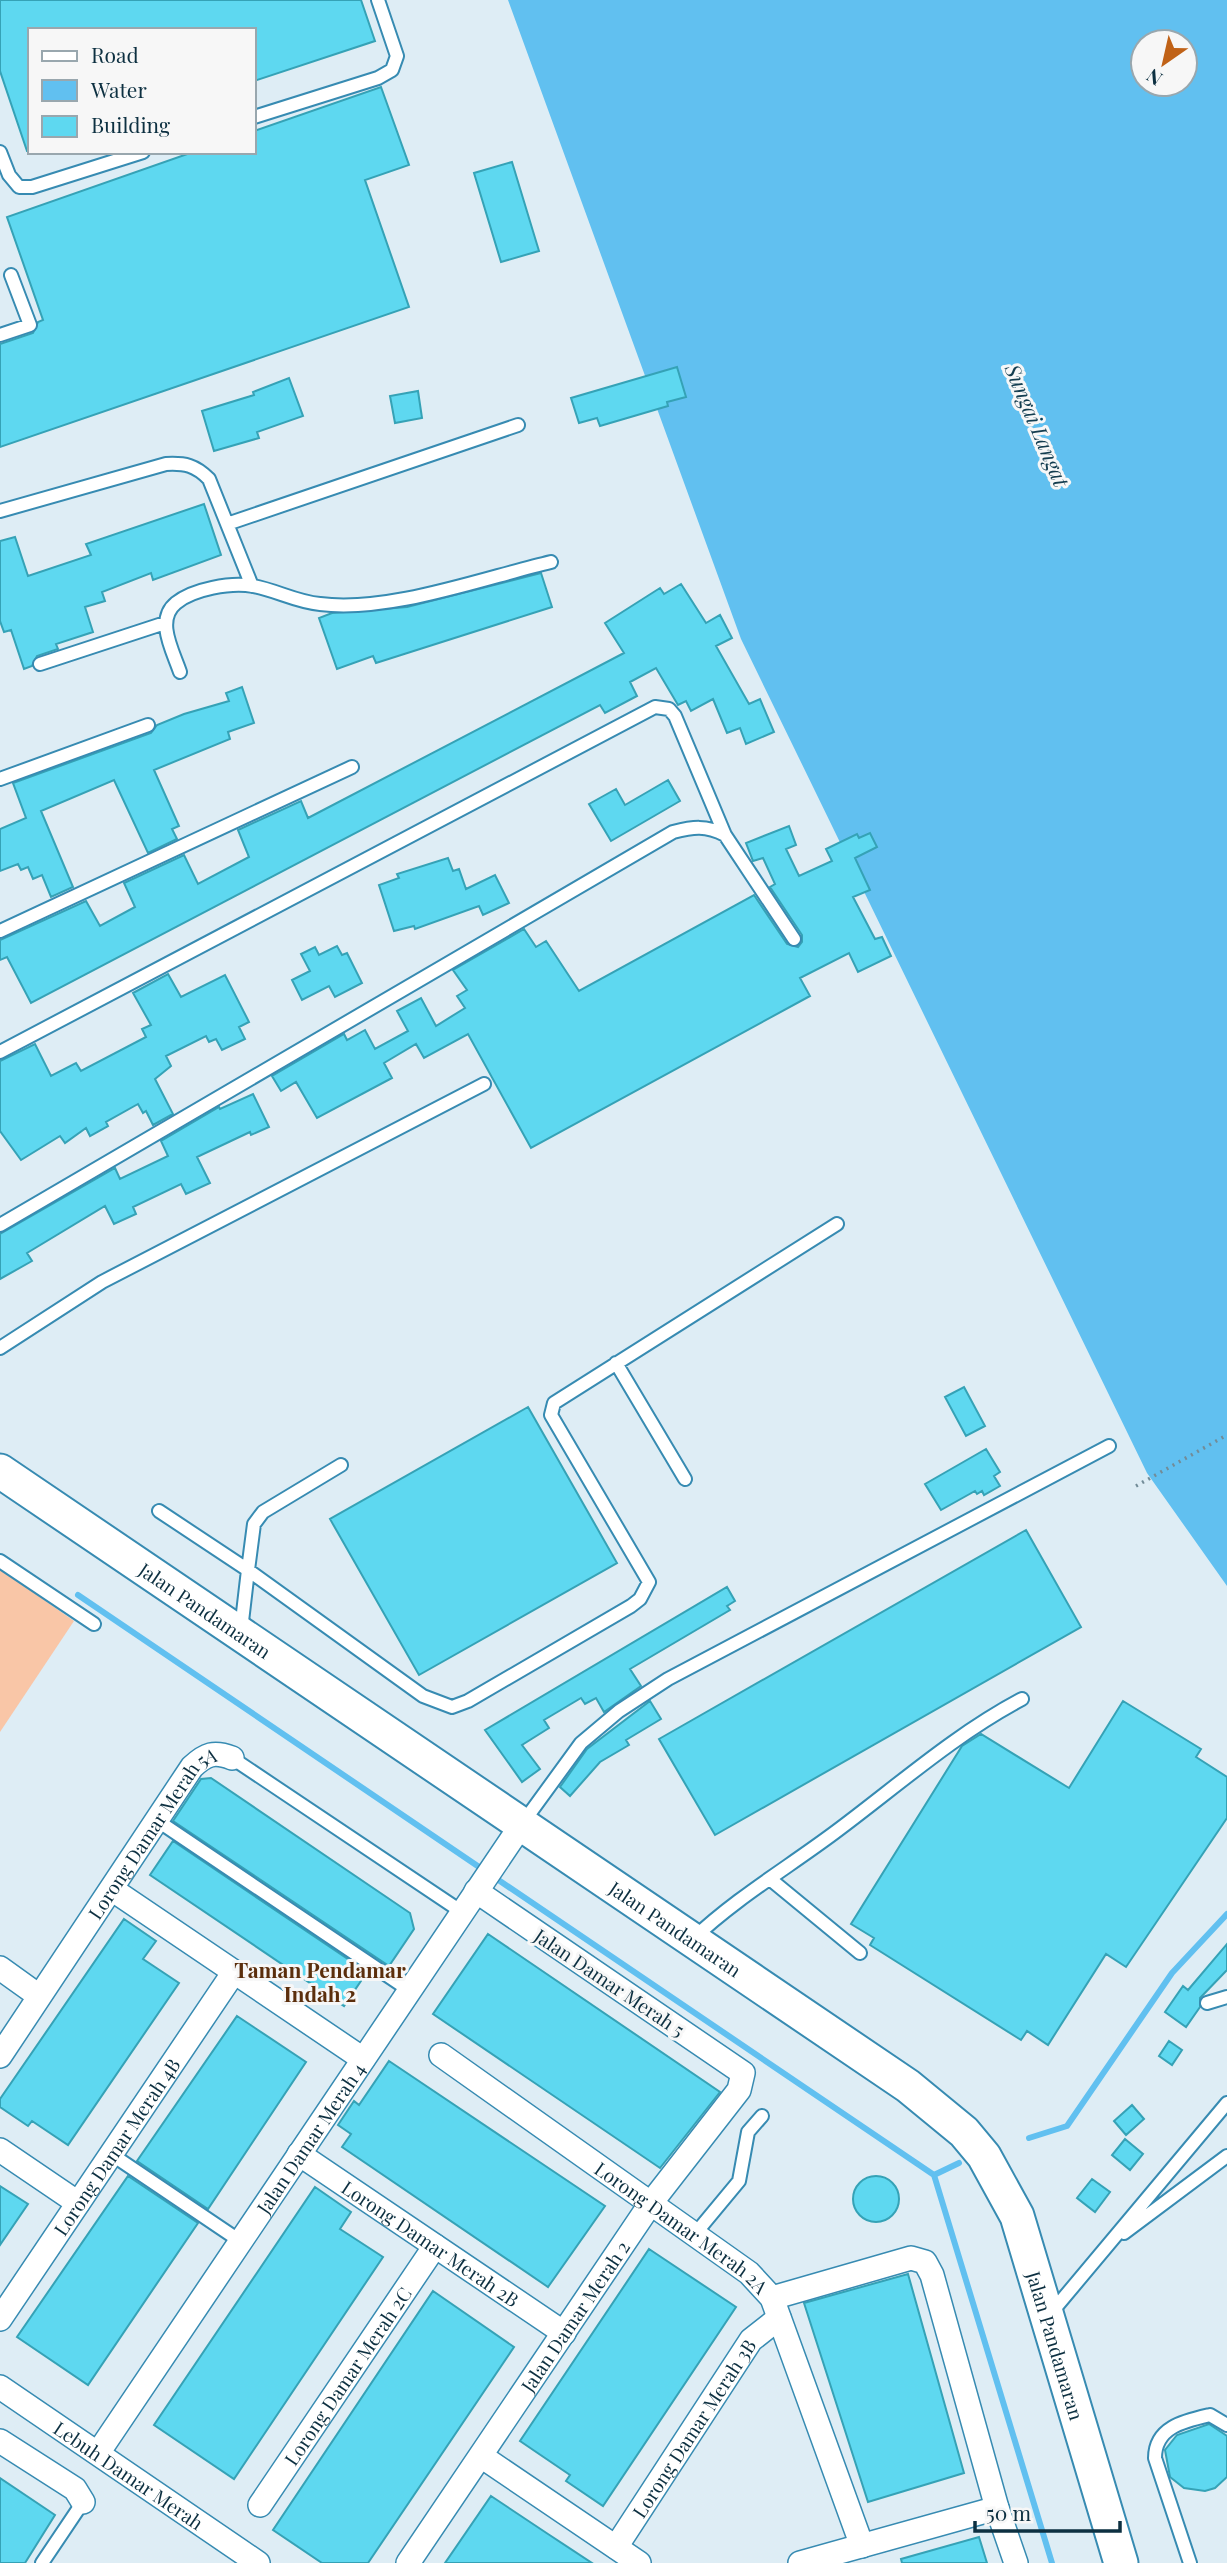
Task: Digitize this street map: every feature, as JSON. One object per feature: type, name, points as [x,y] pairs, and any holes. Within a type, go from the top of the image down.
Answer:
[{"type":"main road","name":"Jalan Pandamaran","points":[[0,1471],[908,2086],[964,2132],[984,2156],[1017,2216],[1121,2563]]},
{"type":"street","name":"Lorong Damar Merah 5A","points":[[0,2056],[113,1890],[192,1767],[204,1756],[217,1752],[232,1758]]},
{"type":"street","name":"Jalan Damar Merah 4","points":[[98,2453],[522,1824]]},
{"type":"street","name":"Jalan Damar Merah 5","points":[[485,1879],[743,2073]]},
{"type":"street","points":[[113,1890],[363,2059]]},
{"type":"street","points":[[0,1968],[39,1996]]},
{"type":"street","name":"Lorong Damar Merah 4B","points":[[0,2319],[234,1972]]},
{"type":"street","name":"Lorong Damar Merah 2A","points":[[441,2055],[749,2273],[776,2308],[862,2546]]},
{"type":"street","name":"Jalan Damar Merah 2","points":[[408,2563],[651,2203],[739,2090],[743,2073]]},
{"type":"street","points":[[0,2150],[78,2203]]},
{"type":"street","name":"Lorong Damar Merah 2B","points":[[299,2154],[564,2333]]},
{"type":"street","name":"Lorong Damar Merah 2C","points":[[260,2505],[435,2246]]},
{"type":"street","points":[[776,2308],[911,2258],[925,2262],[932,2274],[997,2508],[1016,2563]]},
{"type":"street","name":"Lorong Damar Merah 3B","points":[[616,2547],[751,2340],[776,2308]]},
{"type":"street","name":"Lebuh Damar Merah","points":[[0,2387],[258,2563]]},
{"type":"street","points":[[0,2441],[75,2489],[83,2502]]},
{"type":"street","points":[[481,2456],[639,2563]]},
{"type":"street","points":[[800,2563],[829,2559],[862,2546],[997,2508]]},
{"type":"lane","points":[[256,116],[378,78],[392,70],[397,56],[378,0]]},
{"type":"lane","points":[[0,152],[9,175],[19,187],[32,187],[137,154]]},
{"type":"lane","points":[[0,335],[30,325],[10,275]]},
{"type":"lane","points":[[227,524],[518,425]]},
{"type":"lane","points":[[0,511],[166,464],[186,463],[198,468],[209,479],[252,586]]},
{"type":"lane","points":[[180,672],[165,623],[168,611],[185,597],[219,587],[252,586],[286,598],[321,605],[358,606],[404,598],[551,562]]},
{"type":"lane","points":[[40,664],[165,623]]},
{"type":"lane","points":[[0,1052],[655,707],[669,709],[675,716],[725,835],[794,939]]},
{"type":"lane","points":[[0,779],[148,725]]},
{"type":"lane","points":[[0,931],[352,767]]},
{"type":"lane","points":[[0,1224],[673,832],[695,826],[711,827],[725,835]]},
{"type":"lane","points":[[0,1348],[102,1282],[484,1084]]},
{"type":"lane","points":[[159,1511],[248,1570],[423,1696],[452,1707],[468,1701],[631,1606],[647,1590],[649,1582],[644,1569],[551,1415],[554,1403],[837,1224]]},
{"type":"lane","points":[[616,1363],[685,1479]]},
{"type":"lane","points":[[522,1824],[581,1743],[619,1711],[668,1679],[1109,1447]]},
{"type":"lane","points":[[240,1633],[254,1524],[263,1512],[341,1465]]},
{"type":"lane","points":[[0,1560],[94,1624]]},
{"type":"lane","points":[[692,1940],[717,1917],[983,1720],[1022,1699]]},
{"type":"lane","name":"Lorong Damar Merah 5A","points":[[232,1758],[462,1912]]},
{"type":"lane","points":[[158,1821],[409,1990]]},
{"type":"lane","points":[[770,1880],[860,1953]]},
{"type":"lane","points":[[1207,2003],[1227,1997]]},
{"type":"lane","points":[[1048,2315],[1227,2103]]},
{"type":"lane","points":[[695,2234],[739,2181],[748,2132],[762,2116]]},
{"type":"lane","points":[[111,2154],[240,2241]]},
{"type":"lane","points":[[1107,2246],[1227,2156]]},
{"type":"lane","points":[[1190,2563],[1155,2458],[1155,2448],[1159,2437],[1188,2420],[1210,2415],[1227,2425]]},
{"type":"lane","points":[[42,2563],[83,2502]]},
{"type":"path","points":[[1136,1486],[1227,1435]]},
{"type":"shaded area","points":[[0,1569],[74,1621],[0,1732]]},
{"type":"water","name":"Sungai Langat","points":[[508,0],[1227,0],[1227,1586],[1147,1473],[741,639]]},
{"type":"building","points":[[0,0],[361,0],[375,41],[256,80],[256,28],[28,28],[28,151],[0,71]]},
{"type":"building","points":[[381,87],[409,165],[365,180],[409,307],[0,447],[0,344],[33,333],[38,322],[43,320],[7,217],[187,154],[256,154],[256,130]]},
{"type":"building","points":[[512,162],[539,251],[501,262],[474,173]]},
{"type":"building","points":[[677,367],[686,397],[667,402],[668,406],[600,426],[597,418],[579,423],[571,398]]},
{"type":"building","points":[[289,378],[303,416],[257,432],[259,438],[214,451],[202,411],[254,395],[253,392]]},
{"type":"building","points":[[418,391],[422,418],[395,423],[390,396]]},
{"type":"building","points":[[204,504],[221,555],[153,580],[151,573],[102,592],[105,601],[85,607],[93,632],[56,644],[58,649],[37,656],[32,666],[24,669],[11,630],[4,632],[0,621],[0,541],[15,537],[28,576],[91,555],[86,544]]},
{"type":"building","points":[[541,573],[552,607],[376,663],[373,656],[337,669],[319,618],[332,613],[407,607]]},
{"type":"building","points":[[681,584],[706,623],[720,615],[732,638],[716,646],[749,704],[760,699],[774,732],[746,744],[740,728],[727,733],[713,699],[691,711],[686,701],[678,705],[656,668],[630,682],[637,696],[605,713],[600,705],[31,1003],[7,957],[0,960],[0,940],[86,901],[100,926],[135,907],[124,883],[184,855],[198,884],[249,857],[238,830],[301,801],[308,818],[624,653],[605,623],[660,588],[664,594]]},
{"type":"building","points":[[242,687],[254,723],[228,732],[230,739],[154,770],[179,826],[172,829],[177,839],[148,853],[114,780],[41,811],[73,887],[51,897],[42,875],[33,879],[28,867],[21,870],[18,864],[0,871],[0,829],[26,818],[13,783],[151,733],[157,725],[184,714],[229,701],[226,693]]},
{"type":"building","points":[[668,780],[680,801],[611,841],[589,804],[616,789],[625,805]]},
{"type":"building","points":[[789,826],[796,845],[786,849],[799,876],[832,861],[826,849],[857,834],[859,838],[870,833],[877,847],[855,858],[870,890],[853,897],[875,939],[882,937],[891,956],[858,972],[849,953],[800,978],[810,996],[531,1148],[468,1034],[424,1058],[416,1044],[384,1063],[392,1078],[317,1118],[296,1082],[281,1091],[272,1076],[344,1034],[347,1040],[365,1030],[375,1049],[408,1031],[397,1011],[421,998],[436,1026],[465,1008],[457,996],[467,990],[453,970],[524,929],[536,947],[546,941],[579,991],[754,895],[787,944],[798,947],[802,942],[802,935],[770,887],[775,884],[763,858],[753,861],[746,843]]},
{"type":"building","points":[[448,858],[453,871],[459,869],[466,889],[495,875],[509,903],[483,915],[479,906],[415,929],[414,926],[394,931],[379,885],[399,878],[397,874]]},
{"type":"building","points":[[337,946],[342,955],[347,953],[362,983],[335,997],[329,986],[302,1000],[292,980],[310,971],[301,954],[315,947],[319,955]]},
{"type":"building","points":[[168,974],[181,997],[225,975],[249,1022],[239,1027],[245,1039],[222,1050],[216,1039],[209,1042],[206,1036],[166,1056],[171,1066],[155,1079],[173,1114],[153,1125],[146,1111],[143,1113],[138,1104],[106,1122],[108,1126],[90,1136],[86,1128],[65,1143],[60,1136],[21,1160],[0,1131],[0,1061],[35,1044],[51,1076],[76,1063],[81,1071],[146,1037],[142,1029],[151,1025],[133,993]]},
{"type":"building","points":[[253,1094],[269,1127],[251,1135],[250,1132],[197,1157],[210,1183],[186,1194],[181,1184],[133,1207],[136,1214],[114,1224],[105,1206],[27,1253],[32,1261],[0,1279],[0,1234],[115,1168],[120,1179],[168,1156],[161,1141],[219,1107],[220,1109]]},
{"type":"building","points":[[964,1387],[985,1426],[966,1436],[945,1397]]},
{"type":"building","points":[[528,1407],[617,1563],[419,1675],[330,1519]]},
{"type":"building","points":[[986,1449],[1000,1472],[994,1476],[1000,1486],[984,1495],[982,1491],[977,1494],[975,1491],[941,1510],[925,1484]]},
{"type":"building","points":[[1026,1530],[1081,1627],[715,1835],[659,1739]]},
{"type":"building","points":[[727,1587],[735,1601],[727,1606],[730,1610],[630,1669],[641,1686],[604,1712],[596,1698],[585,1704],[581,1698],[544,1720],[549,1728],[522,1745],[540,1769],[522,1782],[485,1730]]},
{"type":"building","points":[[650,1701],[661,1719],[626,1740],[629,1745],[600,1762],[570,1796],[560,1787],[587,1749]]},
{"type":"building","points":[[1123,1701],[1201,1749],[1196,1757],[1227,1777],[1227,1818],[1126,1967],[1106,1954],[1048,2045],[1027,2031],[1021,2040],[870,1945],[874,1938],[851,1924],[962,1746],[981,1734],[1069,1788]]},
{"type":"building","points":[[211,1778],[410,1913],[414,1929],[389,1966],[173,1821],[201,1779]]},
{"type":"building","points":[[173,1841],[367,1972],[344,2006],[150,1875]]},
{"type":"building","points":[[124,1919],[156,1941],[143,1959],[179,1983],[68,2145],[32,2121],[28,2126],[0,2107],[0,2099]]},
{"type":"building","points":[[488,1934],[720,2092],[660,2168],[433,2014]]},
{"type":"building","points":[[1227,1944],[1227,1970],[1200,1998],[1200,2007],[1186,2027],[1165,2012],[1183,1986],[1188,1990]]},
{"type":"building","points":[[237,2016],[306,2062],[208,2209],[137,2161]]},
{"type":"building","points":[[1169,2041],[1182,2050],[1172,2065],[1159,2056]]},
{"type":"building","points":[[389,2061],[605,2206],[548,2287],[342,2147],[351,2134],[338,2125],[354,2101],[359,2105]]},
{"type":"building","points":[[1132,2105],[1144,2119],[1126,2135],[1114,2121]]},
{"type":"building","points":[[1125,2139],[1143,2154],[1130,2170],[1112,2155]]},
{"type":"building","points":[[128,2176],[198,2223],[88,2385],[17,2337]]},
{"type":"building","points":[[876,2176],[892,2183],[899,2199],[892,2215],[876,2222],[860,2215],[853,2199],[860,2183]]},
{"type":"building","points":[[1092,2179],[1110,2192],[1095,2212],[1077,2198]]},
{"type":"building","points":[[0,2186],[28,2204],[0,2245]]},
{"type":"building","points":[[315,2187],[351,2212],[340,2229],[383,2257],[234,2479],[154,2425]]},
{"type":"building","points":[[649,2249],[736,2307],[603,2506],[566,2481],[570,2475],[520,2441]]},
{"type":"building","points":[[908,2274],[964,2473],[868,2502],[804,2303]]},
{"type":"building","points":[[433,2291],[514,2347],[368,2563],[322,2563],[273,2530]]},
{"type":"building","points":[[1209,2424],[1227,2436],[1227,2477],[1215,2488],[1205,2491],[1184,2488],[1170,2477],[1165,2450],[1177,2435]]},
{"type":"building","points":[[0,2478],[55,2515],[25,2563],[0,2563]]},
{"type":"building","points":[[491,2496],[548,2534],[592,2563],[445,2563]]},
{"type":"building","points":[[979,2537],[987,2563],[902,2563],[901,2559]]},
{"type":"waterway","points":[[78,1595],[485,1871]]},
{"type":"waterway","points":[[494,1877],[934,2175],[1052,2563]]},
{"type":"waterway","points":[[1029,2138],[1067,2126],[1172,1973],[1227,1914]]},
{"type":"waterway","points":[[934,2175],[959,2163]]},
{"type":"district","name":"Taman Pendamar Indah 2","points":[[320,1981]]}]
